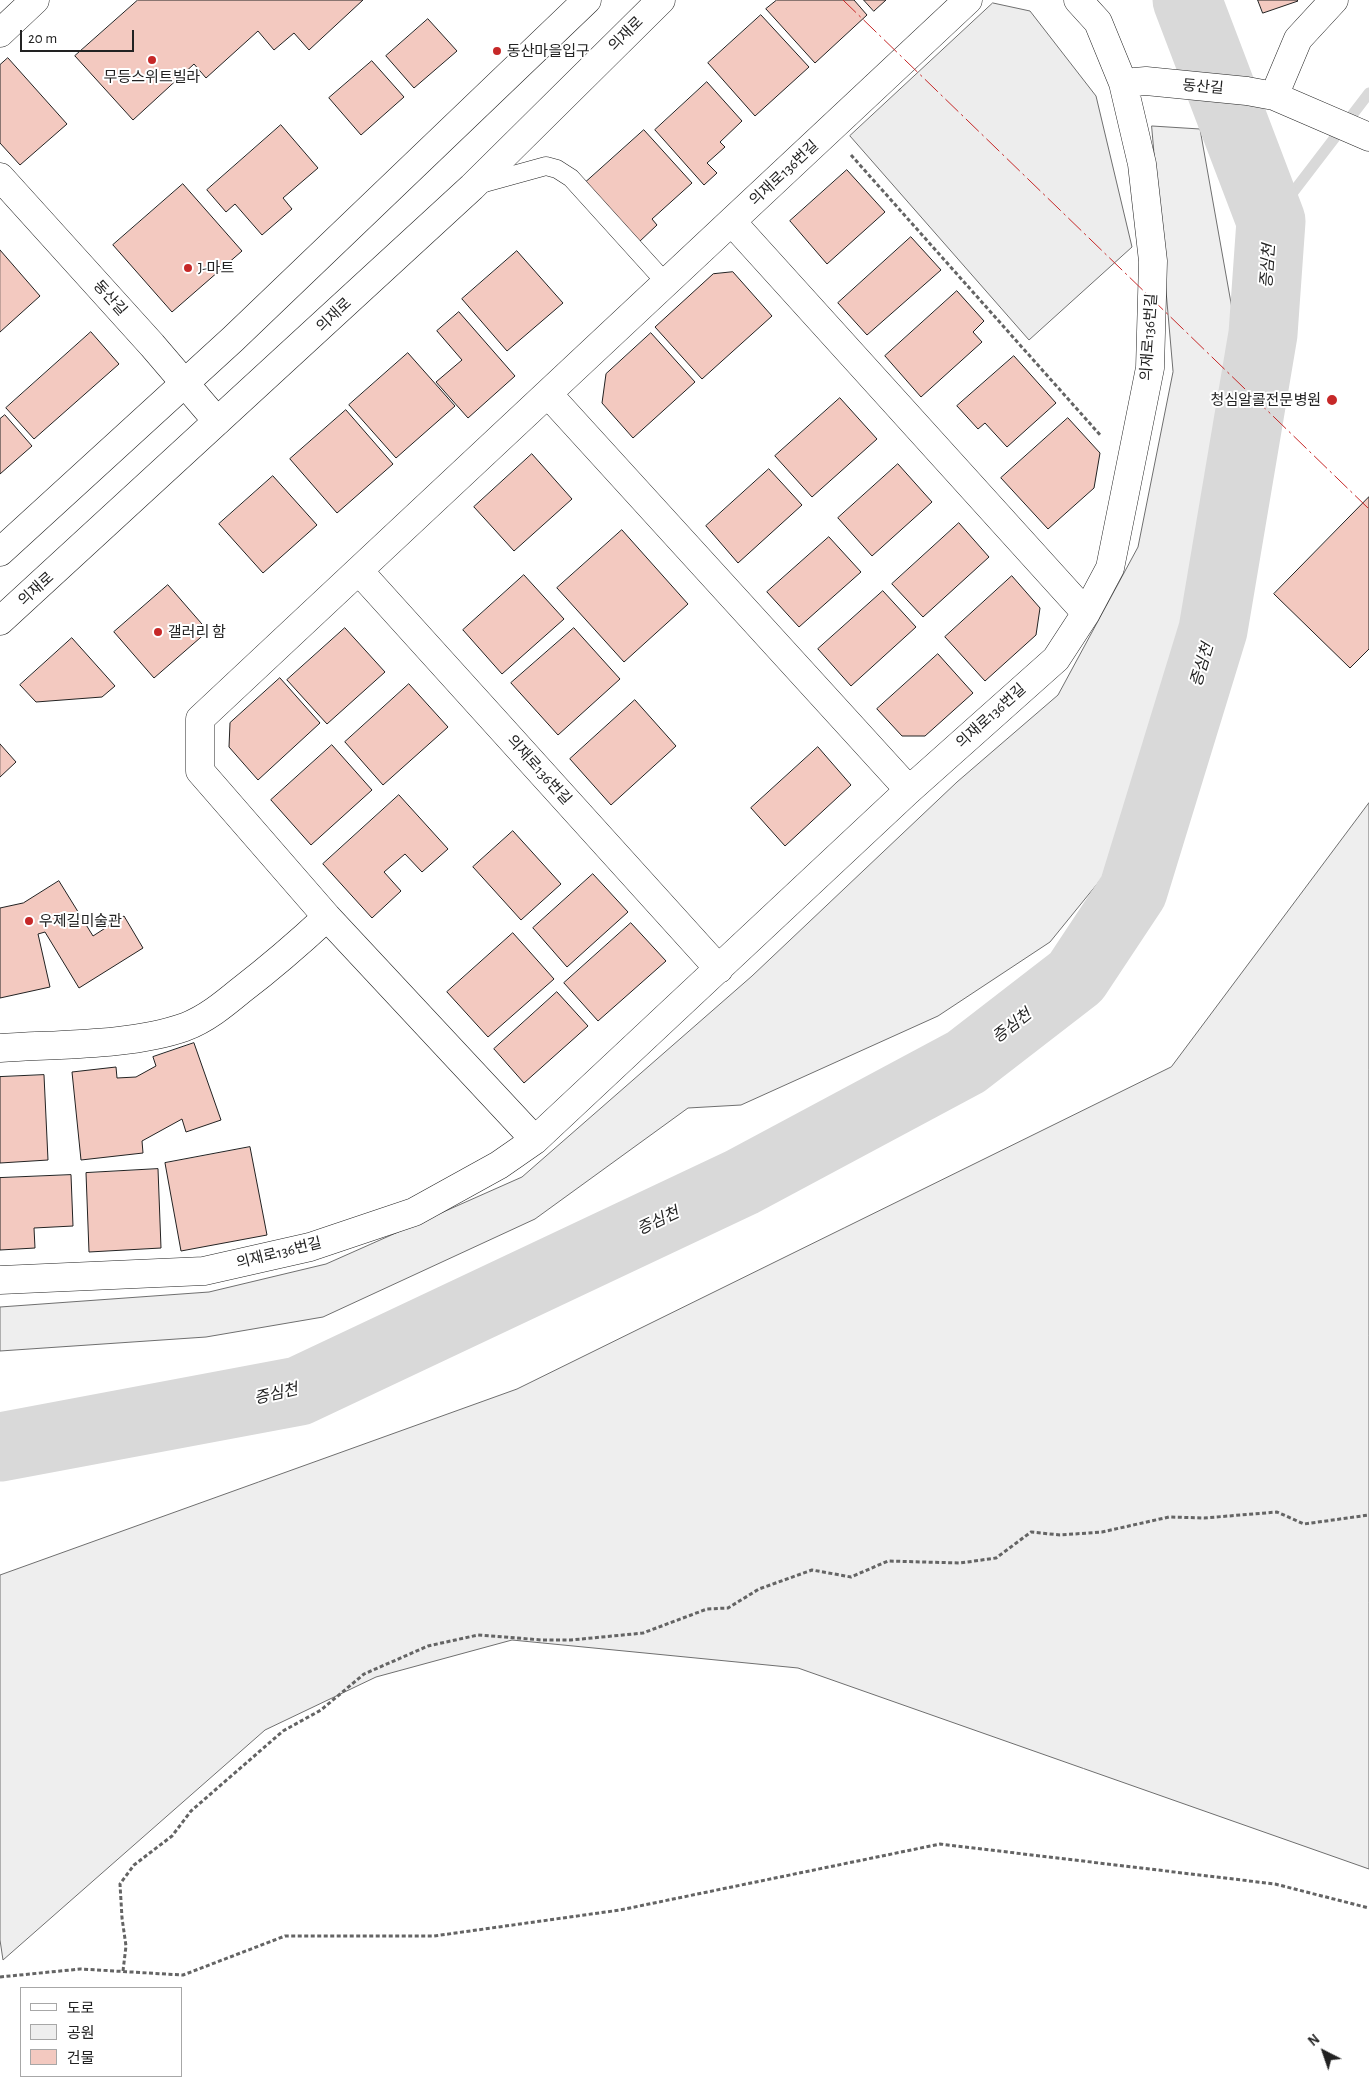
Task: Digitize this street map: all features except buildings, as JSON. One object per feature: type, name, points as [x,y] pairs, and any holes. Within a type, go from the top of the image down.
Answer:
[{"type":"street","points":[[0,33],[35,0]]},
{"type":"street","points":[[0,552],[185,383],[587,0]]},
{"type":"street","name":"의재로","points":[[0,621],[472,187],[661,0]]},
{"type":"street","name":"의재로136번길","points":[[535,1140],[327,917],[200,771],[200,720],[968,0]]},
{"type":"street","points":[[1078,0],[1098,22],[1135,82]]},
{"type":"street","points":[[1286,101],[1298,39],[1334,0]]},
{"type":"street","name":"동산길","points":[[1135,82],[1247,91],[1286,101],[1369,137]]},
{"type":"street","name":"의재로136번길","points":[[0,1280],[204,1271],[310,1246],[414,1212],[499,1165],[535,1140],[908,790],[1056,659],[1086,613],[1110,568],[1150,368],[1153,260],[1135,82]]},
{"type":"street","name":"동산길","points":[[0,177],[217,421]]},
{"type":"street","points":[[732,222],[1086,613]]},
{"type":"street","points":[[548,394],[908,790]]},
{"type":"street","name":"의재로136번길","points":[[359,571],[719,969]]},
{"type":"street","points":[[0,1048],[128,1040],[156,1036],[187,1026],[212,1013],[228,1001],[281,959],[327,917]]},
{"type":"lane","points":[[472,187],[546,166],[557,169],[571,178],[666,283]]},
{"type":"path","points":[[829,131],[1130,468]]},
{"type":"path","points":[[123,1971],[126,1946],[120,1884],[134,1865],[172,1836],[191,1811],[283,1730],[321,1710],[364,1674],[428,1646],[478,1635],[542,1640],[571,1640],[643,1633],[707,1609],[728,1608],[759,1590],[812,1570],[852,1577],[888,1560],[960,1563],[996,1558],[1032,1532],[1060,1535],[1102,1532],[1169,1517],[1204,1518],[1277,1512],[1304,1524],[1369,1515]]},
{"type":"path","points":[[0,1977],[80,1969],[183,1975],[285,1936],[434,1936],[620,1910],[940,1844],[1275,1884],[1369,1908]]},
{"type":"green space","points":[[1152,126],[1200,129],[1244,376],[1191,628],[1102,878],[1050,942],[938,1016],[741,1105],[688,1108],[535,1219],[323,1317],[206,1337],[0,1351],[0,1307],[209,1292],[326,1264],[522,1177],[752,976],[957,782],[1058,695],[1138,547],[1173,372]]},
{"type":"green space","points":[[1369,803],[1369,1869],[798,1668],[512,1640],[376,1677],[265,1730],[3,1960],[0,1940],[0,1575],[517,1389],[1171,1067]]},
{"type":"shaded area","points":[[993,3],[1030,11],[1096,96],[1132,247],[1029,340],[850,136]]},
{"type":"waterway","name":"증심천","points":[[0,1447],[299,1391],[742,1182],[966,1062],[1076,977],[1133,891],[1213,630],[1263,334],[1271,221],[1187,0]]},
{"type":"waterway","points":[[1271,221],[1369,93]]},
{"type":"power","points":[[843,0],[1369,509]]},
{"type":"place","name":"동산마을입구","points":[[497,51]]},
{"type":"place","name":"무등스위트빌라","points":[[152,60]]},
{"type":"place","name":"J-마트","points":[[188,268]]},
{"type":"place","name":"청심알콜전문병원","points":[[1332,400]]},
{"type":"place","name":"갤러리 함","points":[[158,632]]},
{"type":"place","name":"우제길미술관","points":[[29,921]]}]
